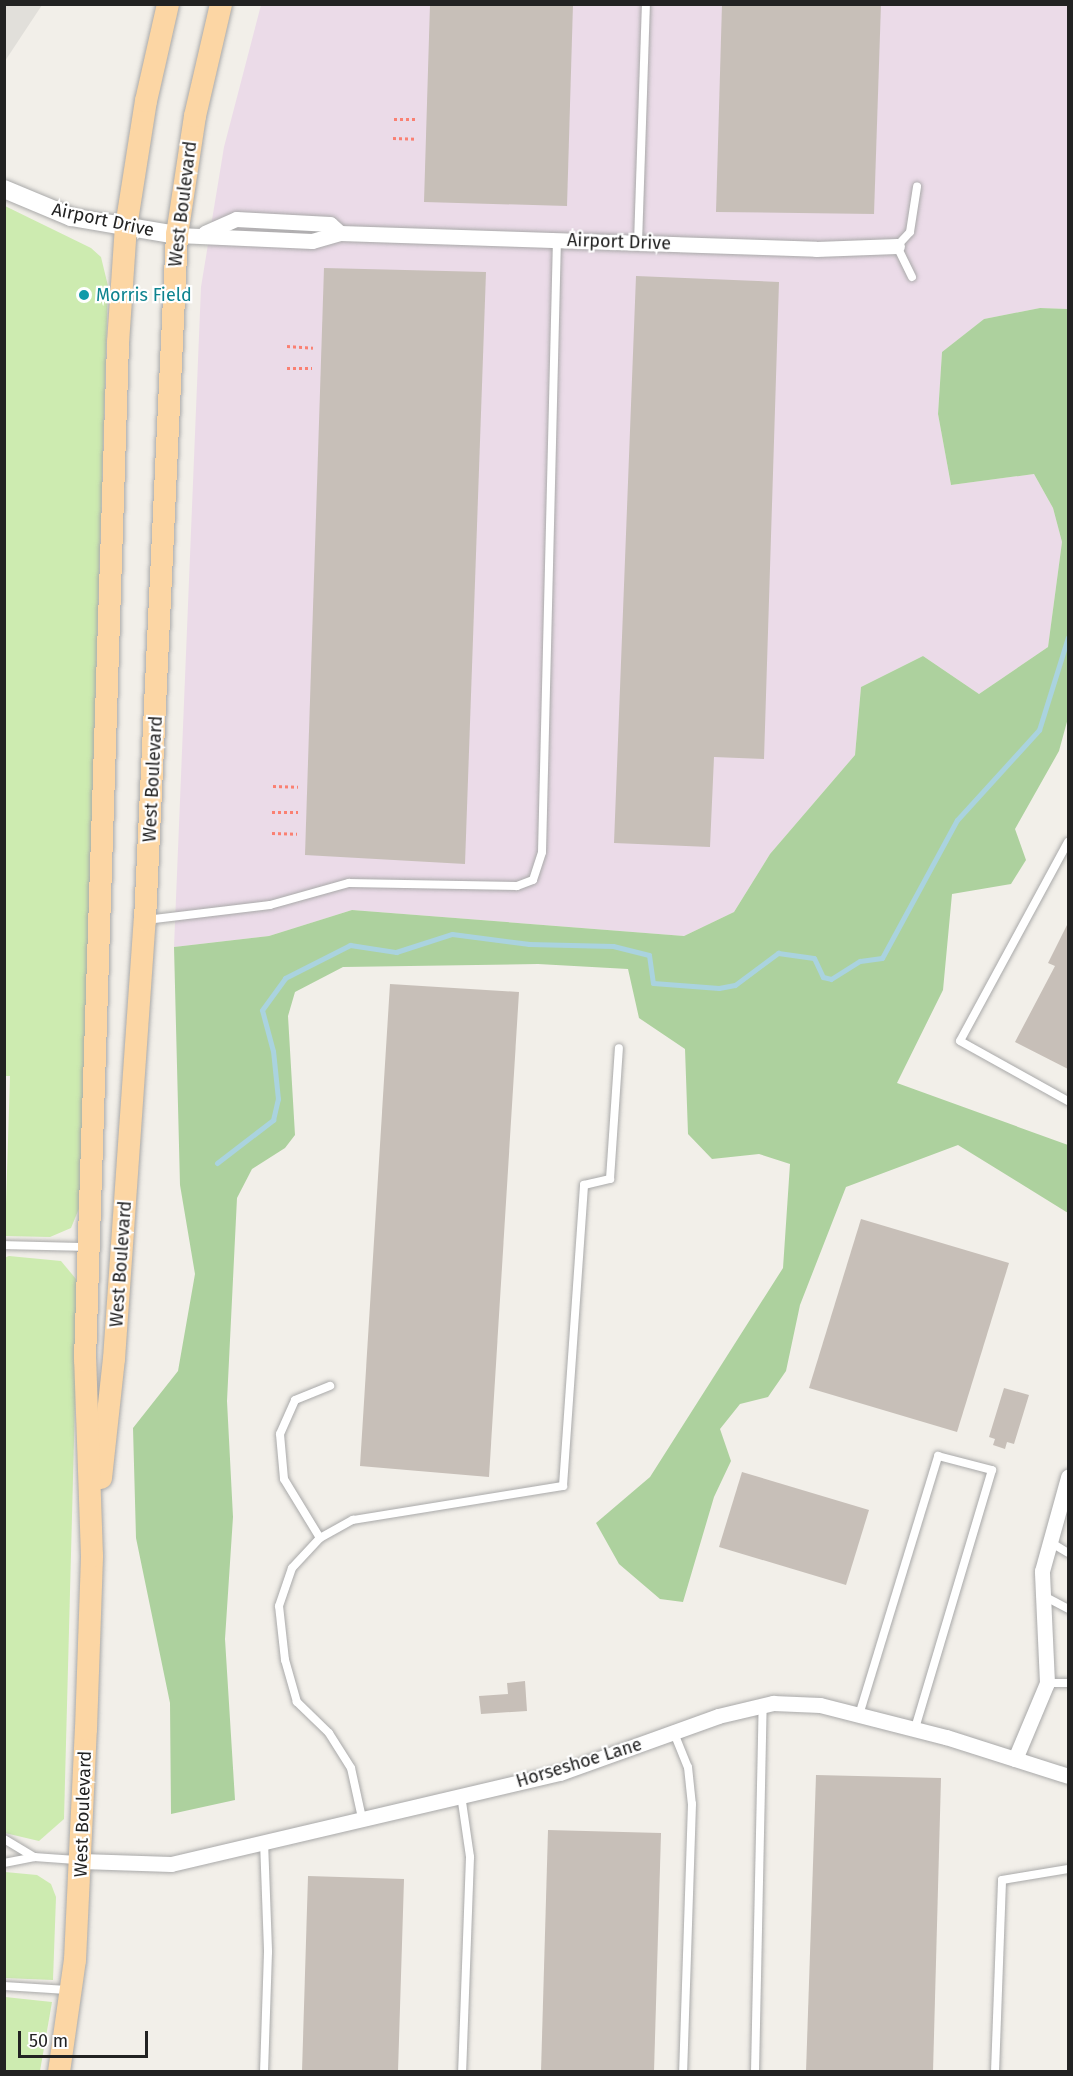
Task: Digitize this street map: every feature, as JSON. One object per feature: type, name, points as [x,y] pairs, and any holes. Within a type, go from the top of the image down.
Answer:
[{"type":"main road","name":"West Boulevard","points":[[59,2072],[71,1990],[81,1861],[92,1556],[85,1360],[88,1247],[108,575],[126,227],[146,102],[168,4]]},
{"type":"main road","name":"West Boulevard","points":[[92,1556],[114,1359],[145,920],[177,234],[195,116],[221,4]]},
{"type":"street","name":"Airport Drive","points":[[4,189],[71,217],[177,234],[206,233],[235,239],[312,242],[340,233],[870,250],[897,246]]},
{"type":"street","points":[[1015,1759],[1047,1683],[1041,1595],[1050,1542],[1068,1477]]},
{"type":"street","name":"Horseshoe Lane","points":[[81,1861],[171,1864],[560,1773],[674,1732],[763,1704],[820,1705],[915,1729],[1068,1776]]},
{"type":"lane","points":[[638,243],[646,4]]},
{"type":"lane","points":[[912,277],[897,246],[910,232],[917,187]]},
{"type":"lane","points":[[145,920],[270,905],[348,884],[518,886],[533,880],[542,852],[557,240]]},
{"type":"lane","points":[[1068,842],[960,1041],[1068,1101]]},
{"type":"lane","points":[[362,1818],[351,1768],[329,1733],[297,1702],[285,1659],[279,1606],[292,1568],[320,1538],[353,1520],[563,1486],[584,1185],[610,1179],[619,1048]]},
{"type":"lane","points":[[4,1245],[88,1247]]},
{"type":"lane","points":[[320,1538],[284,1479],[280,1434],[295,1400],[330,1386]]},
{"type":"lane","points":[[859,1715],[938,1456],[992,1470],[915,1729]]},
{"type":"lane","points":[[1050,1542],[1068,1552]]},
{"type":"lane","points":[[1041,1595],[1068,1609]]},
{"type":"lane","points":[[1047,1683],[1068,1683]]},
{"type":"lane","points":[[755,2072],[763,1704]]},
{"type":"lane","points":[[674,1732],[688,1767],[692,1804],[683,2072]]},
{"type":"lane","points":[[461,1795],[470,1857],[462,2072]]},
{"type":"lane","points":[[4,1839],[34,1857]]},
{"type":"lane","points":[[264,1841],[268,1952],[264,2072]]},
{"type":"lane","points":[[4,1863],[34,1857],[81,1861]]},
{"type":"lane","points":[[995,2072],[1002,1880],[1068,1869]]},
{"type":"lane","points":[[4,1986],[71,1990]]},
{"type":"path","points":[[394,119],[417,119]]},
{"type":"path","points":[[393,138],[416,139]]},
{"type":"path","points":[[287,346],[313,348]]},
{"type":"path","points":[[286,368],[312,368]]},
{"type":"path","points":[[273,786],[298,786]]},
{"type":"path","points":[[272,812],[298,813]]},
{"type":"path","points":[[272,833],[297,834]]},
{"type":"shaded area","points":[[4,5],[42,5],[5,61]]},
{"type":"shaded area","points":[[261,5],[1068,5],[1068,309],[1040,308],[984,319],[942,352],[938,414],[951,485],[1034,474],[1053,508],[1062,542],[1048,647],[979,694],[923,656],[861,687],[855,755],[770,854],[734,912],[684,936],[352,910],[269,936],[174,947],[201,287],[224,147]]},
{"type":"green space","points":[[5,206],[91,248],[101,257],[108,286],[80,1206],[71,1228],[50,1237],[5,1236],[10,1076],[5,1076]]},
{"type":"green space","points":[[1040,308],[1068,309],[1068,718],[1059,751],[1015,829],[1026,860],[1011,884],[952,894],[943,990],[897,1083],[1068,1145],[1068,1213],[958,1145],[846,1187],[800,1305],[786,1371],[768,1397],[740,1404],[720,1429],[731,1461],[714,1497],[683,1602],[660,1599],[619,1564],[596,1523],[650,1477],[783,1268],[790,1164],[759,1154],[712,1159],[688,1134],[685,1049],[639,1018],[628,969],[538,964],[343,967],[295,992],[288,1016],[295,1135],[285,1148],[252,1169],[237,1198],[227,1401],[233,1517],[225,1639],[235,1800],[171,1814],[170,1703],[136,1538],[133,1428],[178,1371],[195,1274],[180,1185],[174,947],[269,936],[352,910],[684,936],[734,912],[770,854],[855,755],[861,687],[923,656],[979,694],[1048,647],[1062,542],[1053,508],[1034,474],[951,485],[938,414],[942,352],[984,319]]},
{"type":"green space","points":[[9,1256],[61,1261],[76,1279],[78,1289],[64,1819],[39,1841],[5,1833],[4,1258]]},
{"type":"green space","points":[[5,1872],[37,1875],[51,1884],[56,1897],[53,1980],[5,1978]]},
{"type":"green space","points":[[5,1997],[52,2002],[40,2071],[5,2071]]},
{"type":"building","points":[[430,4],[573,4],[567,206],[424,202]]},
{"type":"building","points":[[722,4],[881,4],[874,214],[716,212]]},
{"type":"building","points":[[324,268],[486,272],[465,864],[305,855]]},
{"type":"building","points":[[636,276],[779,282],[764,759],[714,757],[710,847],[614,843]]},
{"type":"building","points":[[1068,923],[1068,1069],[1015,1042],[1055,966],[1048,963]]},
{"type":"building","points":[[390,984],[519,992],[489,1477],[360,1466]]},
{"type":"building","points":[[861,1219],[1009,1263],[957,1432],[809,1388]]},
{"type":"building","points":[[1004,1388],[1029,1395],[1014,1444],[1007,1442],[1005,1449],[993,1445],[995,1439],[989,1437]]},
{"type":"building","points":[[742,1472],[869,1510],[846,1585],[719,1547]]},
{"type":"building","points":[[525,1681],[527,1711],[481,1714],[479,1696],[508,1694],[507,1683]]},
{"type":"building","points":[[816,1775],[941,1778],[933,2072],[806,2072]]},
{"type":"building","points":[[548,1830],[661,1833],[654,2072],[541,2072]]},
{"type":"building","points":[[308,1876],[404,1879],[398,2072],[302,2072]]},
{"type":"waterway","points":[[217,1163],[273,1120],[278,1099],[273,1051],[262,1010],[285,978],[350,945],[396,952],[452,934],[529,944],[613,946],[649,955],[653,983],[719,988],[735,985],[778,953],[814,958],[823,977],[831,979],[860,961],[882,958],[957,820],[1039,730],[1068,637]]},
{"type":"place","name":"Morris Field","points":[[84,295]]}]
